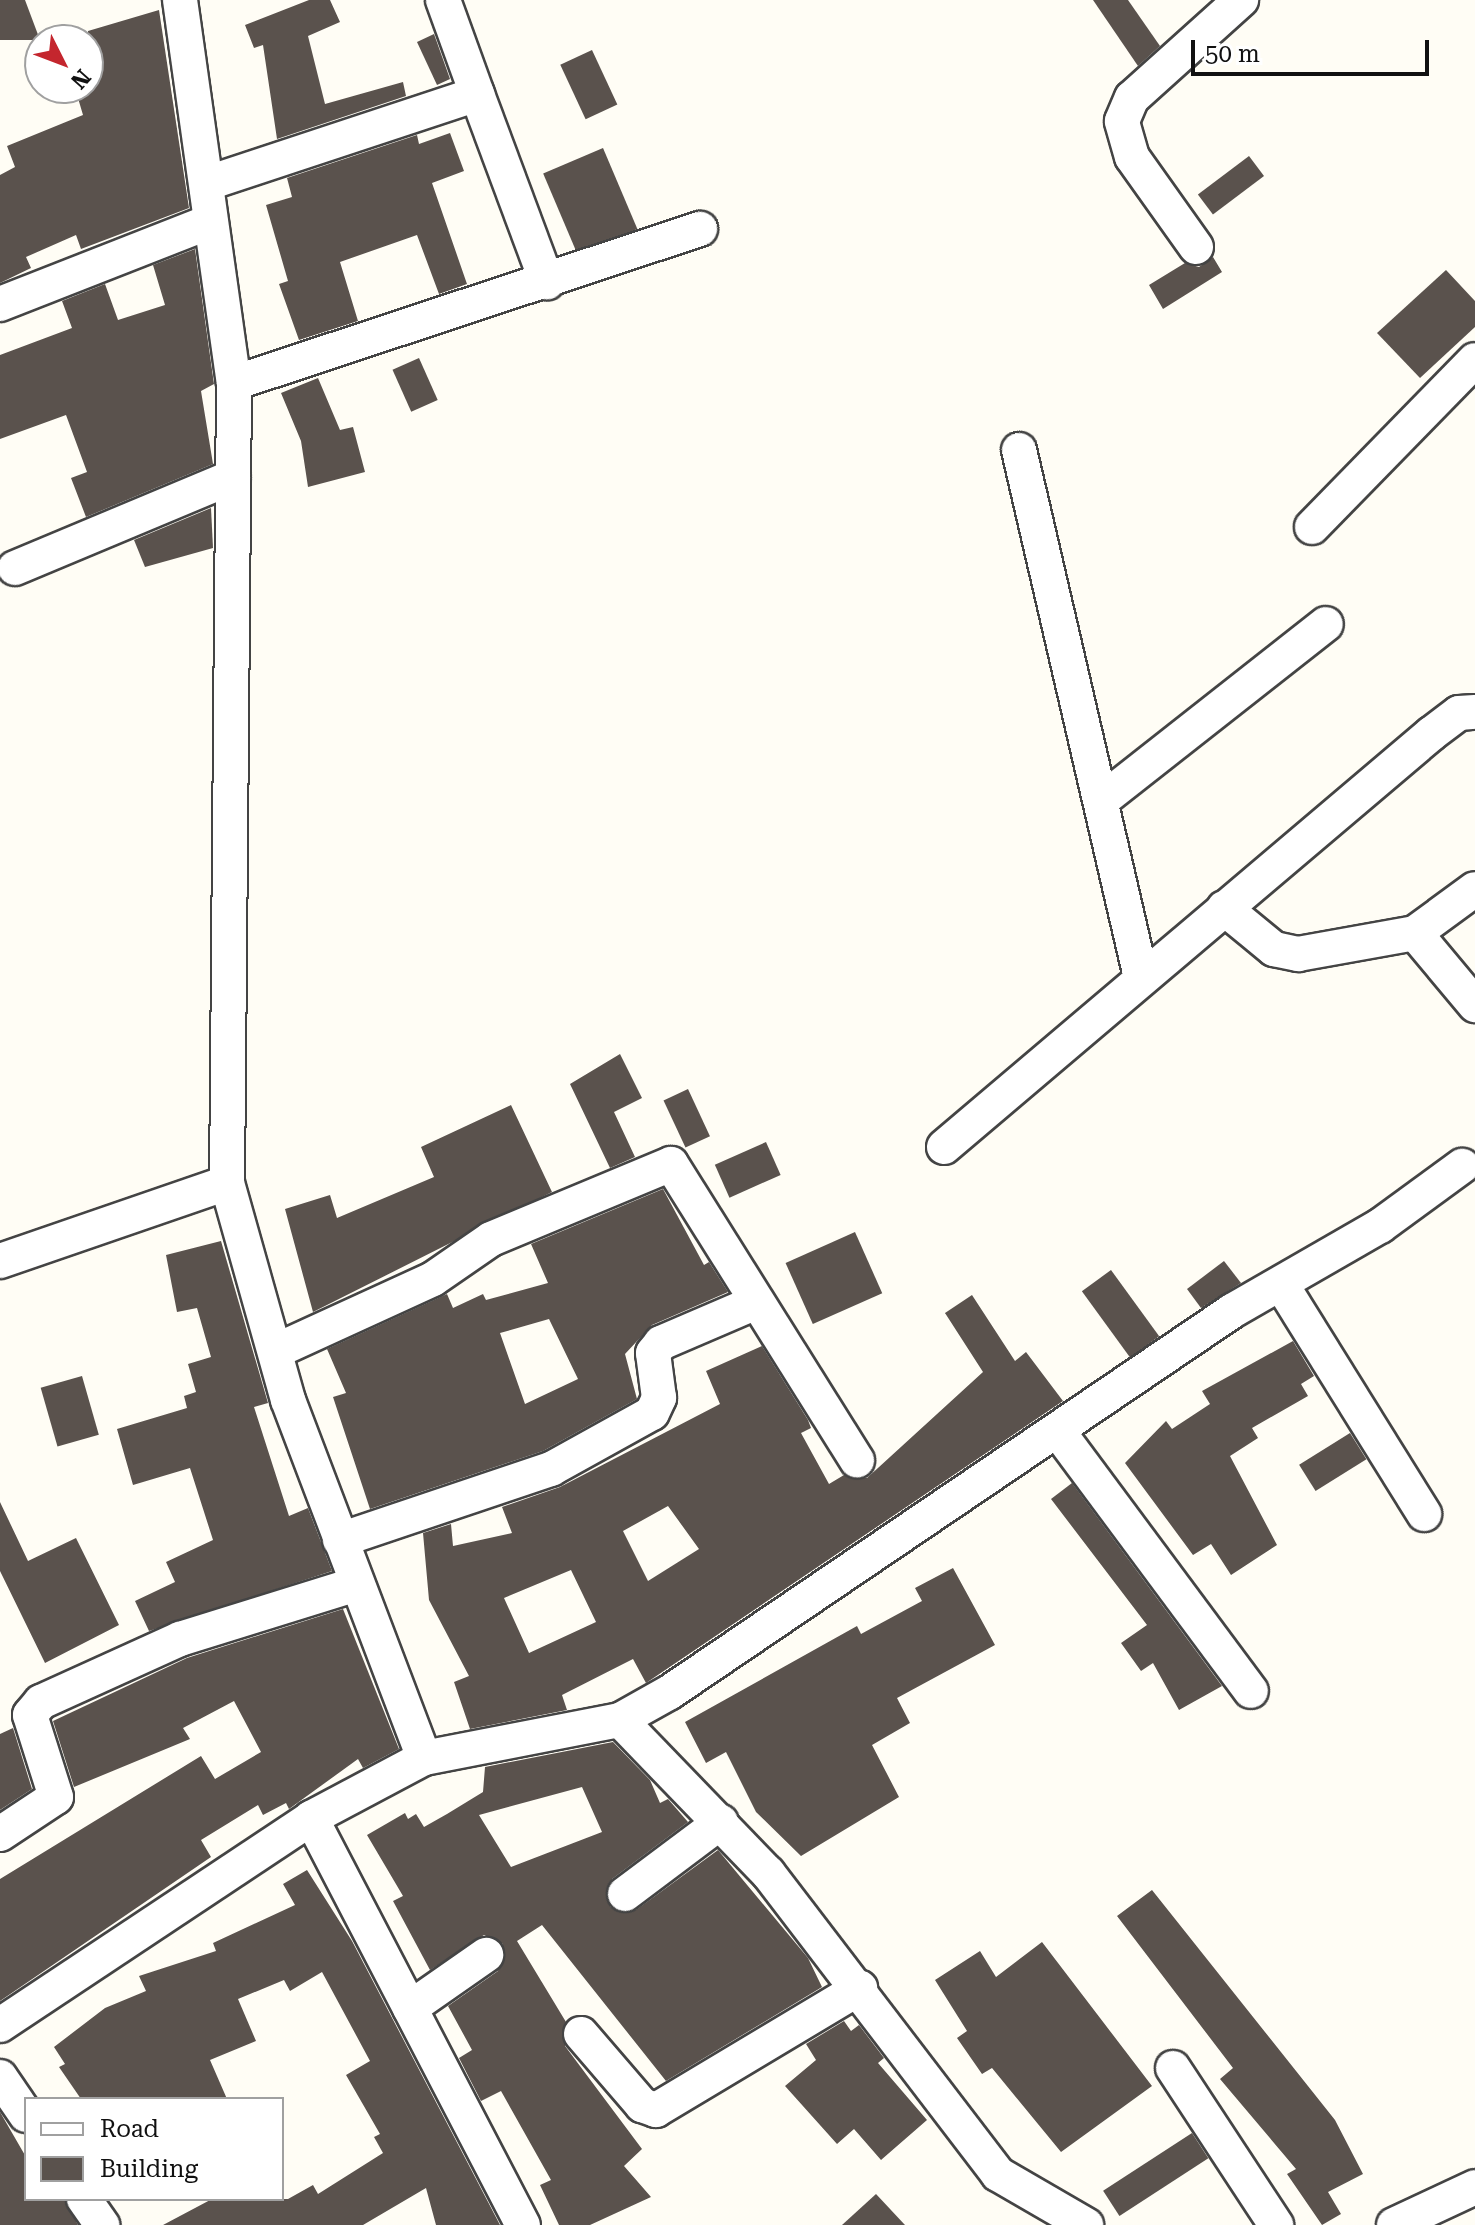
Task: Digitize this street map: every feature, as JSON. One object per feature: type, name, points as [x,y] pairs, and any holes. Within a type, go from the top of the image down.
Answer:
[{"type":"street","points":[[180,0],[234,383],[227,1183],[340,1540],[424,1758]]},
{"type":"street","points":[[443,0],[547,282]]},
{"type":"street","points":[[1196,247],[1132,157],[1122,121],[1132,98],[1241,0]]},
{"type":"street","points":[[208,183],[477,94]]},
{"type":"street","points":[[0,304],[209,222]]},
{"type":"street","points":[[234,383],[700,229]]},
{"type":"street","points":[[1312,527],[1475,360]]},
{"type":"street","points":[[1019,450],[1141,977]]},
{"type":"street","points":[[15,568],[233,477]]},
{"type":"street","points":[[1101,801],[1326,624]]},
{"type":"street","points":[[944,1147],[1431,734],[1459,713],[1475,712]]},
{"type":"street","points":[[1224,908],[1274,949],[1298,954],[1415,933],[1475,889]]},
{"type":"street","points":[[1415,933],[1475,1005]]},
{"type":"street","points":[[278,1350],[433,1279],[491,1239],[671,1164],[857,1461]]},
{"type":"street","points":[[0,2025],[311,1818],[424,1758],[620,1720],[1060,1434],[1281,1284],[1380,1226],[1462,1166]]},
{"type":"street","points":[[0,1261],[227,1183]]},
{"type":"street","points":[[1281,1284],[1424,1514]]},
{"type":"street","points":[[340,1540],[551,1469],[652,1413],[659,1398],[653,1353],[661,1343],[756,1302]]},
{"type":"street","points":[[1060,1434],[1251,1691]]},
{"type":"street","points":[[0,1834],[56,1797],[30,1715],[41,1702],[180,1639],[357,1584]]},
{"type":"street","points":[[620,1720],[721,1822],[860,1988],[998,2174],[1086,2225]]},
{"type":"street","points":[[311,1818],[523,2225]]},
{"type":"street","points":[[625,1894],[721,1822]]},
{"type":"street","points":[[410,2008],[486,1955]]},
{"type":"street","points":[[581,2034],[642,2105],[656,2110],[860,1988]]},
{"type":"street","points":[[1173,2068],[1276,2225]]},
{"type":"street","points":[[0,2077],[24,2112]]},
{"type":"street","points":[[1394,2225],[1475,2187]]},
{"type":"street","points":[[85,2201],[102,2225]]},
{"type":"building","points":[[0,0],[25,0],[34,24],[24,24],[24,40],[0,40]]},
{"type":"building","points":[[309,0],[330,0],[340,22],[308,36],[325,104],[403,82],[406,96],[277,139],[263,45],[254,48],[245,25]]},
{"type":"building","points":[[1093,0],[1128,0],[1160,46],[1138,66]]},
{"type":"building","points":[[159,10],[189,208],[81,249],[76,235],[26,257],[31,268],[0,283],[0,175],[15,167],[7,146],[83,115],[80,104],[104,104],[104,26]]},
{"type":"building","points":[[434,34],[450,79],[437,85],[417,42]]},
{"type":"building","points":[[592,50],[617,104],[586,119],[560,65]]},
{"type":"building","points":[[450,133],[464,171],[432,183],[467,284],[439,294],[417,235],[340,262],[358,321],[299,340],[279,284],[288,281],[266,205],[292,197],[287,178],[417,135],[419,144]]},
{"type":"building","points":[[603,148],[637,229],[578,254],[543,173]]},
{"type":"building","points":[[1249,156],[1264,176],[1213,214],[1198,195]]},
{"type":"building","points":[[195,249],[214,384],[201,391],[213,464],[86,517],[71,478],[87,472],[66,415],[0,439],[0,355],[72,328],[62,301],[105,284],[118,320],[165,305],[153,265]]},
{"type":"building","points":[[1213,257],[1222,272],[1163,309],[1149,285],[1185,263],[1199,267]]},
{"type":"building","points":[[1446,270],[1475,301],[1475,327],[1420,378],[1377,333]]},
{"type":"building","points":[[419,358],[438,400],[411,412],[393,370]]},
{"type":"building","points":[[318,378],[340,430],[353,427],[365,472],[308,487],[301,441],[281,393]]},
{"type":"building","points":[[211,508],[213,548],[145,567],[134,540]]},
{"type":"building","points":[[620,1054],[642,1098],[614,1112],[635,1157],[610,1168],[570,1084]]},
{"type":"building","points":[[688,1089],[710,1136],[686,1148],[664,1100]]},
{"type":"building","points":[[511,1105],[552,1192],[313,1312],[285,1209],[330,1195],[337,1218],[434,1177],[421,1147]]},
{"type":"building","points":[[766,1142],[781,1175],[729,1198],[715,1165]]},
{"type":"building","points":[[663,1189],[704,1265],[709,1262],[728,1292],[652,1325],[625,1354],[637,1399],[543,1451],[370,1509],[333,1397],[346,1393],[327,1349],[447,1294],[453,1308],[483,1294],[486,1300],[548,1283],[531,1244]],"holes":[[[549,1319],[578,1379],[525,1404],[500,1333]]]},
{"type":"building","points":[[855,1232],[882,1293],[813,1324],[786,1263]]},
{"type":"building","points":[[221,1241],[268,1403],[254,1407],[289,1516],[308,1508],[332,1571],[149,1631],[135,1601],[175,1582],[166,1562],[213,1540],[190,1468],[133,1485],[117,1429],[187,1408],[184,1396],[196,1392],[188,1364],[211,1357],[197,1308],[177,1312],[166,1255]]},
{"type":"building","points":[[1224,1261],[1241,1283],[1201,1308],[1187,1289]]},
{"type":"building","points":[[1111,1270],[1159,1336],[1130,1357],[1082,1291]]},
{"type":"building","points":[[972,1295],[1015,1361],[1026,1352],[1063,1401],[646,1683],[633,1659],[562,1695],[567,1710],[470,1729],[454,1682],[469,1676],[429,1600],[423,1533],[451,1524],[453,1546],[512,1533],[502,1507],[560,1487],[720,1404],[706,1371],[762,1346],[808,1420],[811,1428],[801,1433],[829,1484],[844,1475],[867,1478],[983,1372],[945,1313]],"holes":[[[668,1506],[699,1549],[648,1581],[623,1531]],[[571,1570],[596,1622],[529,1653],[504,1598]]]},
{"type":"building","points":[[1293,1341],[1314,1376],[1301,1384],[1308,1396],[1252,1428],[1258,1438],[1230,1456],[1277,1545],[1231,1575],[1211,1544],[1193,1555],[1125,1463],[1166,1421],[1172,1429],[1210,1404],[1202,1391]]},
{"type":"building","points":[[82,1376],[99,1435],[57,1446],[41,1388]]},
{"type":"building","points":[[1350,1433],[1366,1459],[1316,1491],[1299,1465]]},
{"type":"building","points":[[1072,1483],[1222,1686],[1179,1710],[1153,1663],[1141,1671],[1121,1643],[1147,1625],[1051,1499]]},
{"type":"building","points":[[0,1502],[28,1561],[76,1538],[119,1625],[45,1663],[0,1571]]},
{"type":"building","points":[[953,1568],[995,1645],[897,1698],[910,1723],[872,1745],[899,1797],[801,1856],[756,1812],[726,1752],[706,1763],[685,1722],[857,1626],[861,1634],[922,1601],[915,1588]]},
{"type":"building","points":[[343,1609],[399,1749],[363,1768],[358,1759],[289,1809],[286,1803],[263,1815],[258,1805],[201,1840],[211,1857],[0,2001],[0,1879],[201,1756],[215,1779],[261,1752],[234,1701],[183,1728],[190,1739],[74,1787],[53,1721],[187,1658]]},
{"type":"building","points":[[13,1728],[32,1789],[0,1810],[0,1734]]},
{"type":"building","points":[[613,1742],[650,1780],[660,1803],[668,1799],[688,1822],[612,1879],[610,1907],[636,1910],[718,1850],[808,1958],[822,1987],[666,2081],[542,1925],[517,1941],[566,2022],[565,2046],[642,2149],[624,2166],[651,2197],[590,2225],[559,2225],[540,2185],[551,2180],[501,2091],[481,2101],[459,2058],[472,2050],[448,2006],[498,1971],[503,1944],[484,1935],[430,1970],[393,1901],[403,1896],[367,1835],[405,1813],[408,1819],[416,1814],[424,1827],[447,1814],[483,1792],[485,1767]],"holes":[[[582,1787],[602,1832],[511,1867],[479,1815]]]},
{"type":"building","points":[[307,1870],[352,1941],[500,2225],[436,2225],[426,2188],[363,2225],[163,2225],[208,2201],[284,2201],[313,2185],[318,2194],[383,2153],[374,2137],[380,2134],[346,2075],[370,2061],[322,1972],[290,1991],[284,1980],[238,1999],[256,2041],[210,2060],[226,2097],[80,2097],[59,2067],[65,2064],[54,2047],[105,2008],[146,1991],[139,1976],[216,1951],[213,1943],[295,1905],[283,1884]]},
{"type":"building","points":[[1152,1890],[1335,2120],[1363,2174],[1328,2192],[1341,2214],[1322,2225],[1287,2174],[1296,2169],[1220,2079],[1233,2068],[1117,1916]]},
{"type":"building","points":[[1042,1942],[1152,2086],[1061,2152],[992,2068],[982,2074],[957,2038],[967,2031],[935,1980],[980,1951],[996,1977]]},
{"type":"building","points":[[844,2021],[851,2031],[859,2025],[884,2058],[878,2063],[927,2120],[881,2160],[854,2129],[837,2144],[785,2086],[816,2060],[806,2044]]},
{"type":"building","points":[[0,2112],[24,2154],[24,2201],[65,2201],[78,2225],[0,2225]]},
{"type":"building","points":[[1192,2133],[1208,2158],[1119,2216],[1103,2191]]},
{"type":"building","points":[[876,2194],[905,2225],[842,2225]]}]
